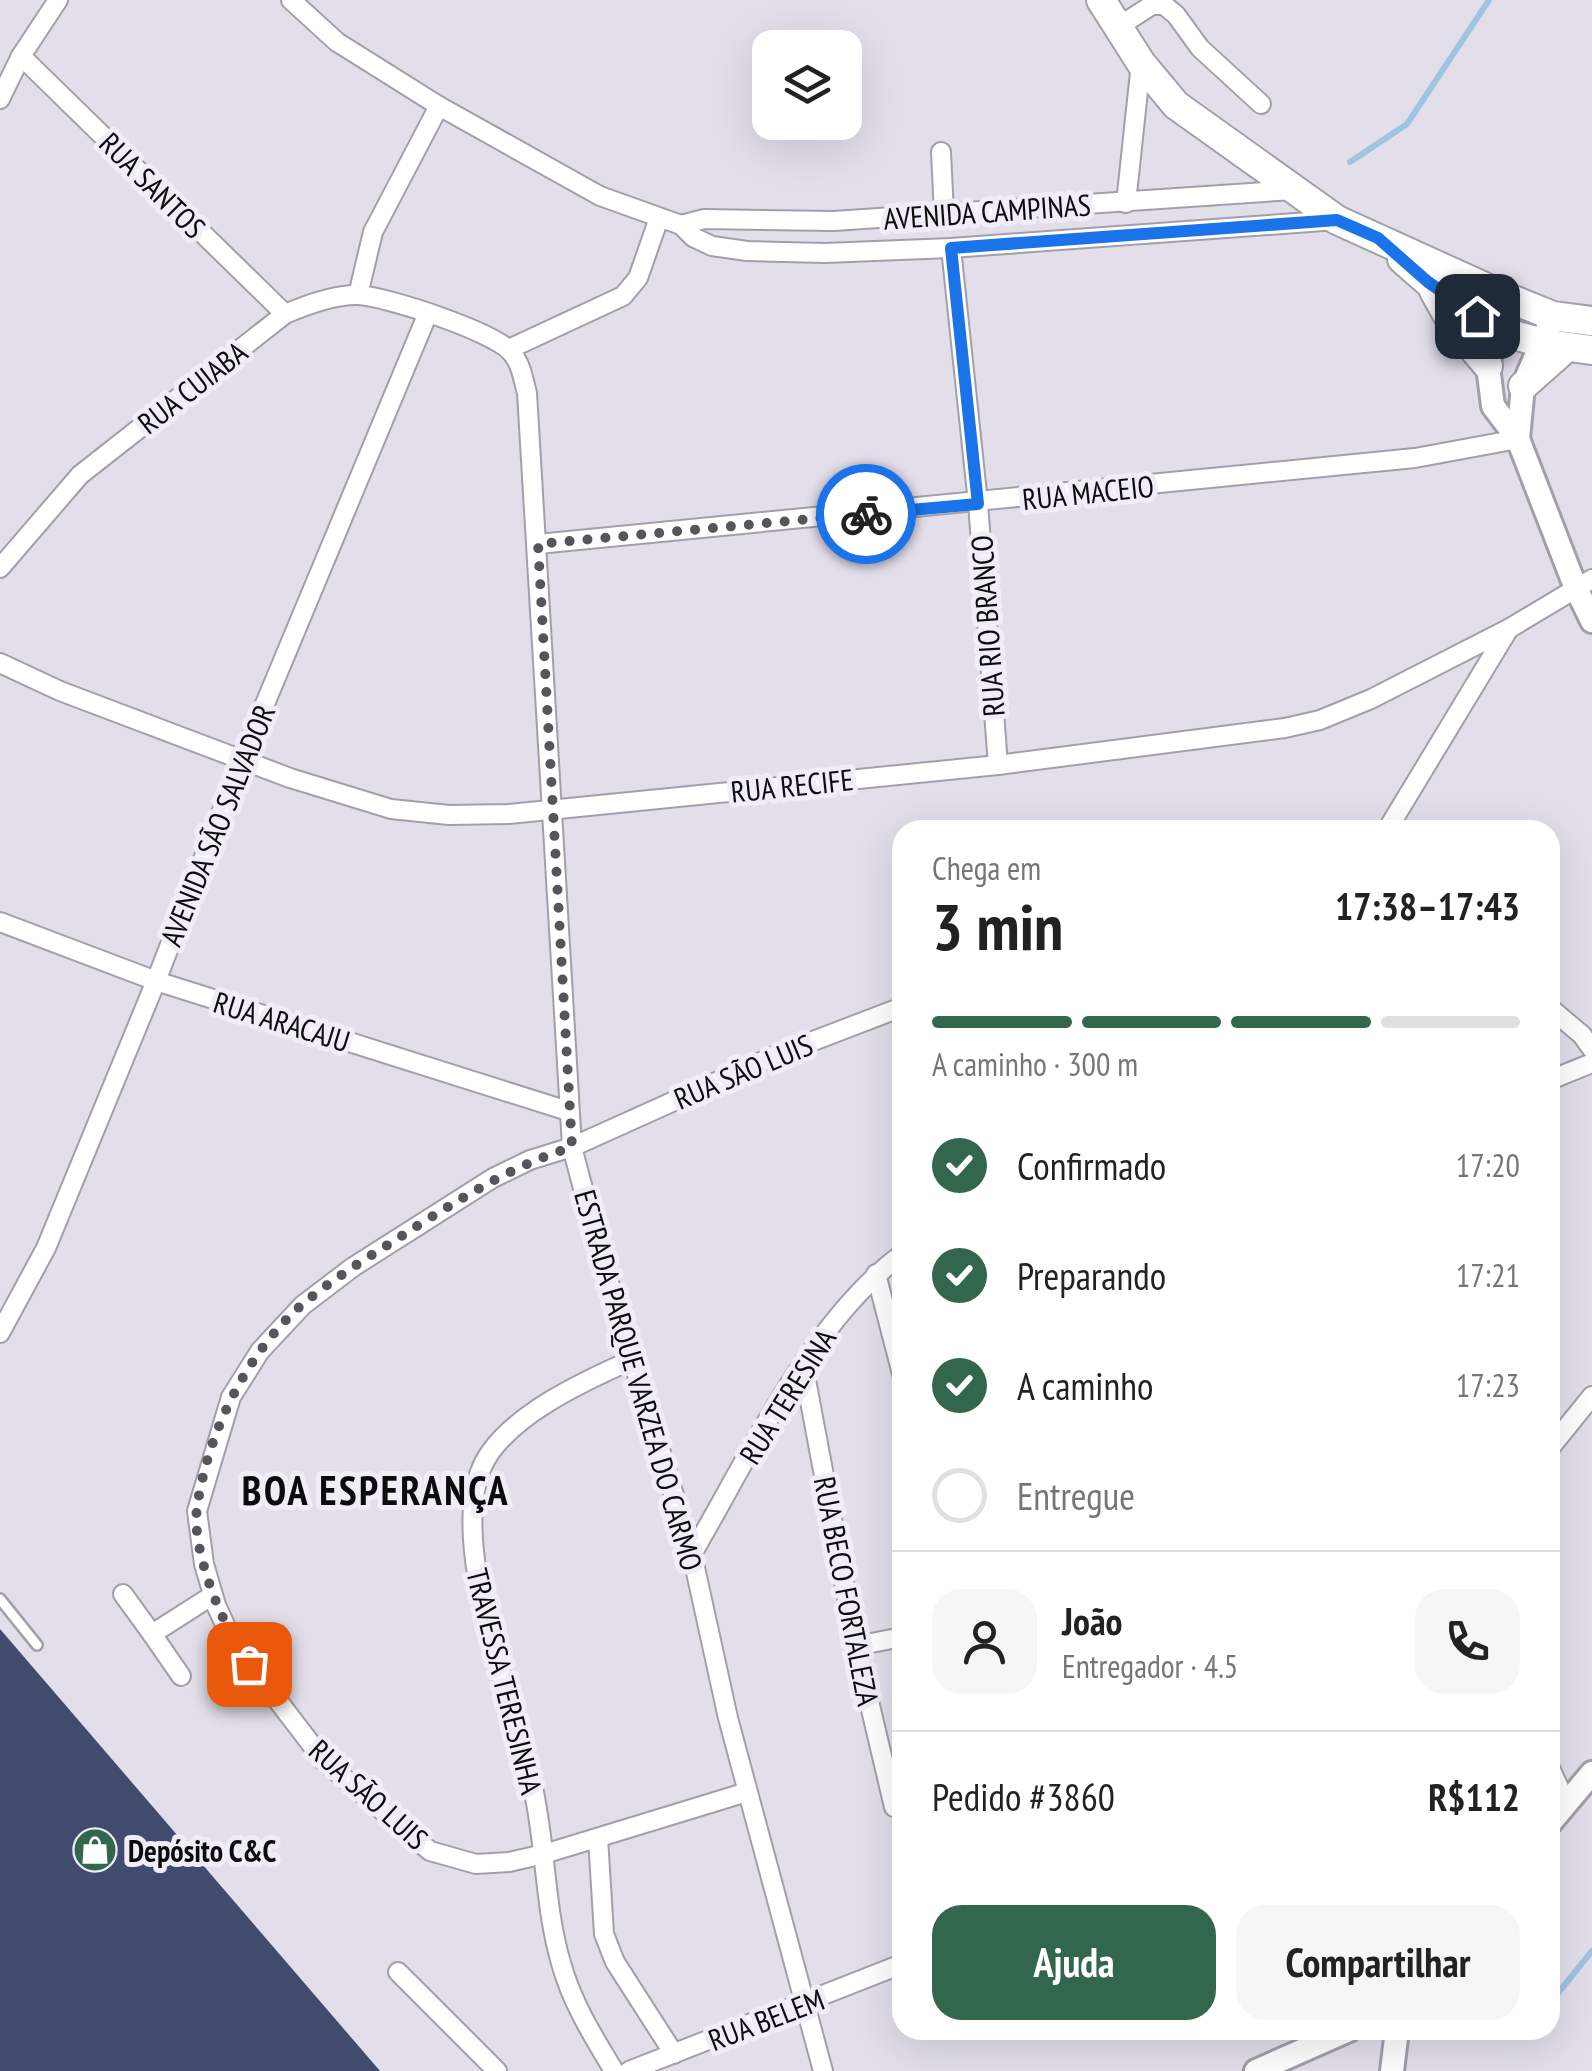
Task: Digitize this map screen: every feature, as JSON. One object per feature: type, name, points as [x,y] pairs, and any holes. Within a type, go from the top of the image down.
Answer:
[{"type":"main road","points":[[1101,0],[1176,106],[1337,220],[1511,300],[1553,316],[1592,322]]},
{"type":"main road","points":[[1378,238],[1428,282],[1496,328],[1566,346]]},
{"type":"main road","points":[[1428,282],[1453,324],[1488,366]]},
{"type":"main road","points":[[1523,386],[1566,346]]},
{"type":"street","points":[[0,99],[58,0]]},
{"type":"street","points":[[291,0],[337,42],[440,106],[373,232],[358,295]]},
{"type":"street","points":[[1118,27],[1152,5],[1164,5],[1200,48],[1261,104]]},
{"type":"street","name":"RUA SANTOS","points":[[22,56],[285,314]]},
{"type":"street","points":[[1126,202],[1142,63]]},
{"type":"street","name":"AVENIDA CAMPINAS","points":[[440,106],[600,196],[681,225],[712,246],[747,251],[825,253],[951,248],[1337,220]]},
{"type":"street","points":[[941,152],[944,214]]},
{"type":"street","name":"AVENIDA CAMPINAS","points":[[681,225],[704,219],[834,221],[1293,190]]},
{"type":"street","points":[[428,313],[509,349],[623,296],[638,278],[659,218]]},
{"type":"street","name":"RUA RIO BRANCO","points":[[951,248],[978,504],[998,765]]},
{"type":"street","name":"RUA CUIABA","points":[[0,568],[80,475],[285,314],[307,304],[358,295],[428,313]]},
{"type":"street","points":[[1511,300],[1496,328],[1488,366],[1493,406],[1518,439],[1583,582],[1592,621]]},
{"type":"street","name":"AVENIDA SÃO SALVADOR","points":[[0,1333],[46,1248],[242,759],[428,313]]},
{"type":"street","points":[[1553,316],[1566,346]]},
{"type":"street","name":"ESTRADA PARQUE VARZEA DO CARMO","points":[[509,349],[521,370],[527,393],[572,1147],[602,1260],[692,1554],[747,1792],[824,2071]]},
{"type":"street","points":[[1518,439],[1523,386]]},
{"type":"street","name":"RUA MACEIO","points":[[538,544],[978,504],[1415,458],[1518,439]]},
{"type":"street","name":"RUA RECIFE","points":[[0,663],[60,691],[290,778],[391,809],[450,815],[509,814],[998,765],[1285,728],[1320,720],[1371,699],[1510,628],[1583,582]]},
{"type":"street","points":[[1392,820],[1510,628]]},
{"type":"street","name":"RUA ARACAJU","points":[[0,922],[156,981],[568,1110]]},
{"type":"street","name":"RUA SÃO LUIS","points":[[747,1792],[544,1854],[476,1864],[430,1850],[324,1760],[233,1642],[204,1564],[196,1511],[231,1397],[260,1351],[302,1305],[353,1268],[494,1178],[530,1160],[572,1147],[774,1056],[892,1011]]},
{"type":"street","points":[[1560,1016],[1592,1049]]},
{"type":"street","points":[[1560,1076],[1592,1064]]},
{"type":"street","name":"RUA TERESINA","points":[[692,1554],[803,1364],[841,1310],[892,1262]]},
{"type":"street","points":[[876,1274],[892,1336]]},
{"type":"street","name":"TRAVESSA TERESINHA","points":[[614,2071],[580,2016],[560,1963],[532,1785],[473,1547],[472,1498],[483,1464],[508,1431],[554,1399],[634,1359]]},
{"type":"street","name":"RUA BECO FORTALEZA","points":[[803,1364],[856,1646],[892,1799]]},
{"type":"street","points":[[1560,1436],[1592,1396]]},
{"type":"street","points":[[123,1594],[181,1676]]},
{"type":"street","points":[[152,1634],[214,1595]]},
{"type":"street","points":[[856,1646],[892,1639]]},
{"type":"street","points":[[1560,1810],[1592,1774]]},
{"type":"street","points":[[1560,1790],[1566,1803]]},
{"type":"street","points":[[598,1838],[604,1934],[615,1962],[674,2054]]},
{"type":"street","name":"RUA BELEM","points":[[629,2071],[892,1968]]},
{"type":"street","points":[[398,1972],[497,2071]]},
{"type":"street","points":[[1256,2071],[1326,2040]]},
{"type":"street","points":[[1392,2071],[1396,2040]]},
{"type":"lane","points":[[0,1599],[37,1645]]},
{"type":"building","name":"Depósito C&C","points":[[0,1629],[380,2071],[0,2071]]},
{"type":"waterway","points":[[1350,162],[1407,124],[1489,0]]},
{"type":"waterway","points":[[1560,1991],[1592,1951]]},
{"type":"way so far","points":[[249,1664],[233,1642],[216,1605],[204,1564],[196,1511],[231,1397],[260,1351],[302,1305],[494,1178],[530,1160],[572,1147],[538,544],[866,514]]},
{"type":"place","name":"Depósito C&C","points":[[95,1850]]},
{"type":"district","name":"BOA ESPERANÇA","points":[[376,1490]]},
{"type":"route","points":[[866,514],[978,504],[951,248],[1337,220],[1378,238],[1428,282],[1477,316]]}]
